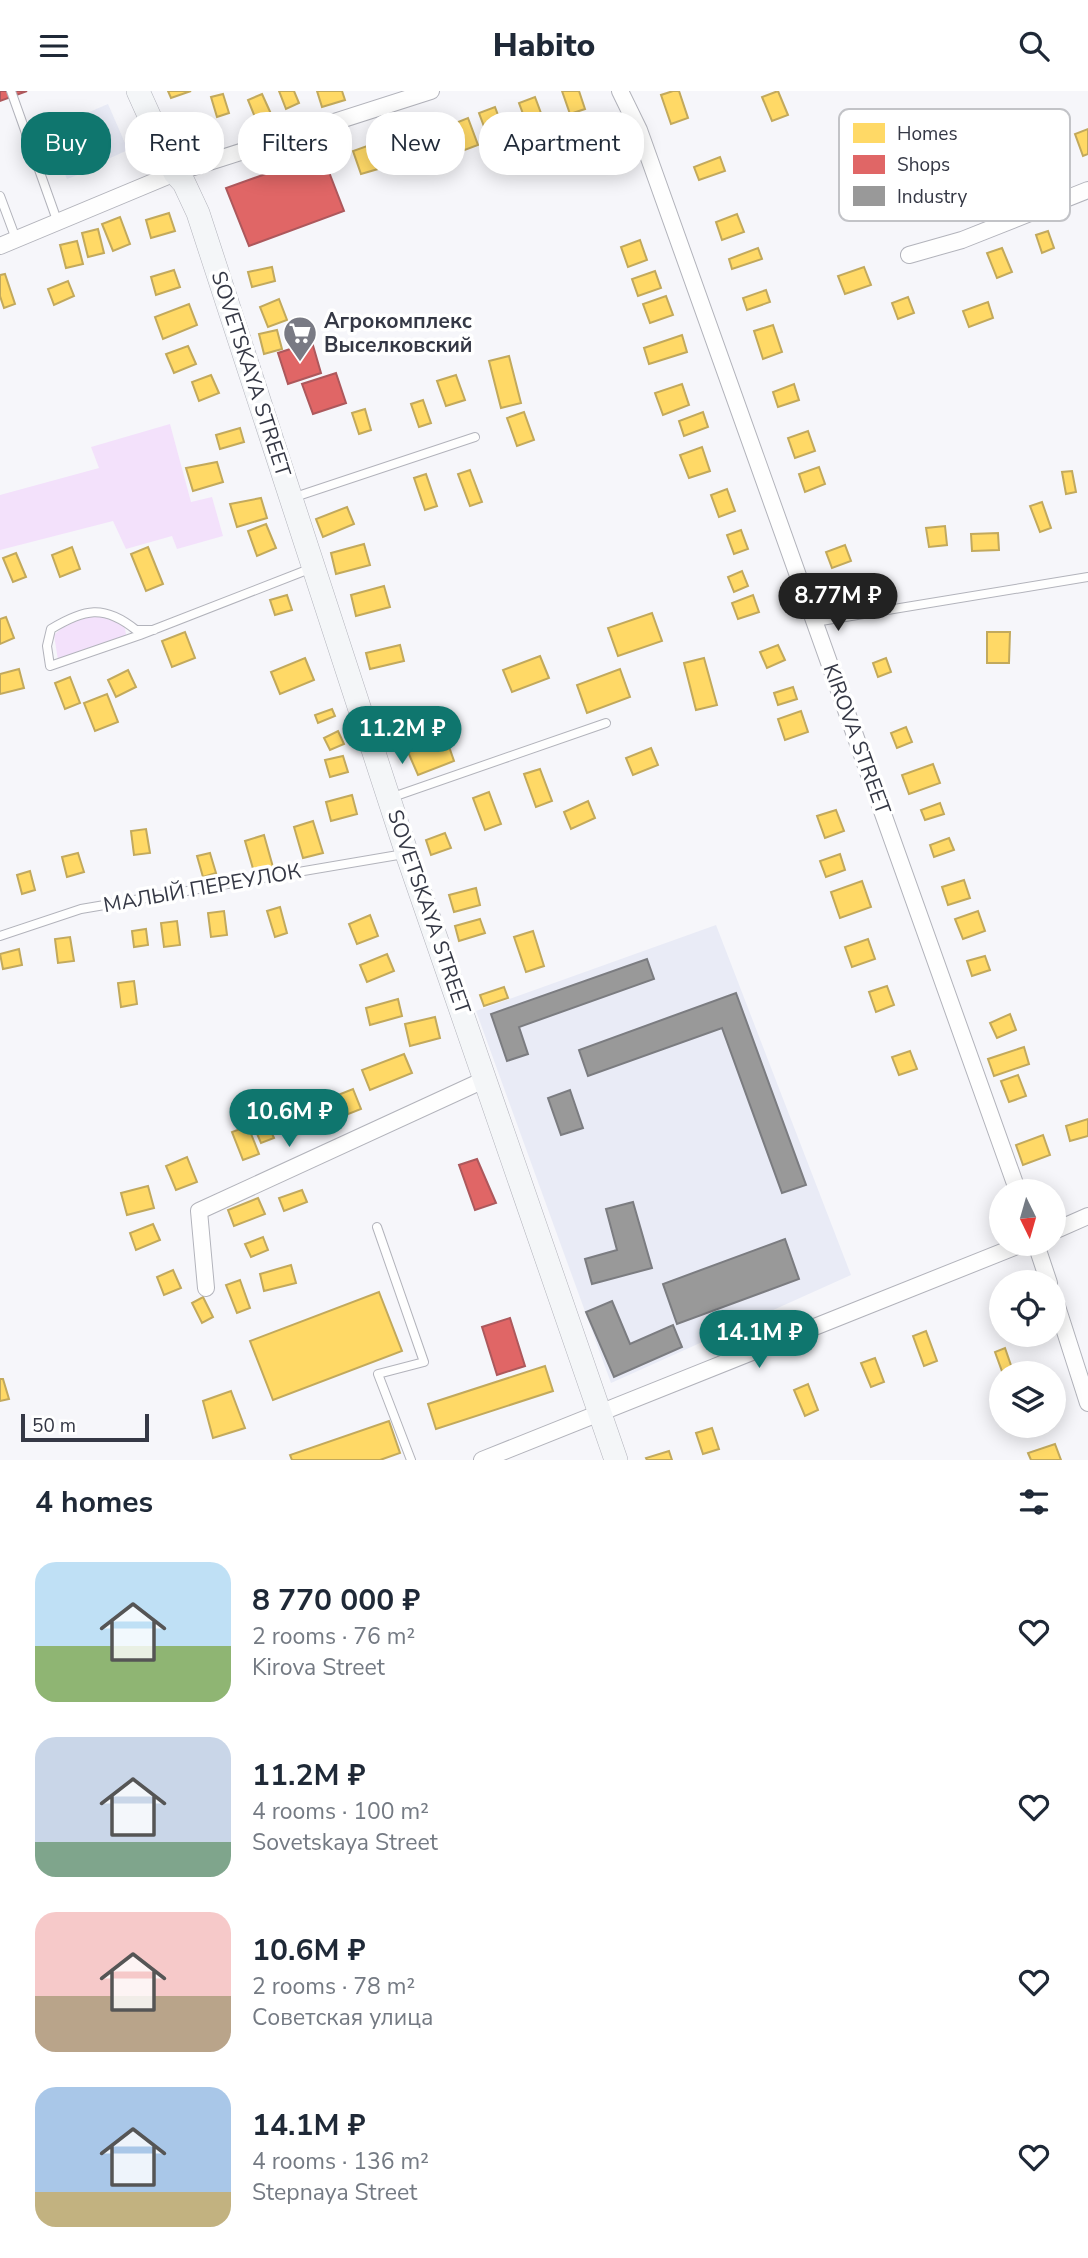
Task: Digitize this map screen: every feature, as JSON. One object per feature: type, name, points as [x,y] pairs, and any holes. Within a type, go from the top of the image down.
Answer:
[{"type":"street","name":"SOVETSKAYA STREET","points":[[138,91],[147,112]]},
{"type":"street","points":[[224,157],[431,91]]},
{"type":"street","name":"KIROVA STREET","points":[[620,91],[639,130],[1013,1179]]},
{"type":"street","points":[[0,246],[169,175]]},
{"type":"street","name":"SOVETSKAYA STREET","points":[[176,175],[184,183],[198,213],[407,854],[616,1460]]},
{"type":"street","points":[[1070,197],[1088,190]]},
{"type":"street","points":[[909,255],[962,240],[1010,221]]},
{"type":"street","points":[[206,1288],[199,1211],[486,1079]]},
{"type":"street","points":[[1066,1226],[1088,1216]]},
{"type":"street","points":[[482,1460],[990,1257]]},
{"type":"street","points":[[1066,1334],[1088,1403]]},
{"type":"lane","points":[[11,91],[58,223]]},
{"type":"lane","points":[[0,196],[16,239]]},
{"type":"lane","points":[[292,498],[475,437]]},
{"type":"lane","points":[[154,629],[136,630],[118,616],[78,613],[51,629],[47,646],[50,666],[140,635],[315,567]]},
{"type":"lane","points":[[815,622],[1088,577]]},
{"type":"lane","points":[[390,798],[606,723]]},
{"type":"lane","name":"МАЛЫЙ ПЕРЕУЛОК","points":[[0,936],[81,909],[407,854]]},
{"type":"lane","points":[[377,1227],[424,1362],[378,1374],[411,1460]]},
{"type":"shaded area","points":[[108,104],[125,143],[125,151],[111,158],[111,112],[89,112]]},
{"type":"shaded area","points":[[170,424],[191,502],[212,497],[223,536],[177,549],[172,536],[126,549],[113,521],[0,550],[0,495],[99,468],[91,447]]},
{"type":"shaded area","points":[[91,615],[113,618],[125,628],[126,635],[120,640],[58,660],[54,635],[65,625]]},
{"type":"shaded area","points":[[716,925],[851,1275],[611,1383],[476,1011]]},
{"type":"building: Homes","points":[[168,91],[191,91],[171,98]]},
{"type":"building: Homes","points":[[279,91],[294,91],[299,103],[286,109]]},
{"type":"building: Homes","points":[[317,91],[342,91],[345,100],[322,107]]},
{"type":"building: Homes","points":[[562,91],[579,91],[585,109],[569,112]]},
{"type":"building: Homes","points":[[679,91],[688,118],[671,124],[661,95]]},
{"type":"building: Homes","points":[[778,91],[788,115],[772,121],[762,97]]},
{"type":"building: Homes","points":[[223,94],[229,113],[216,112],[211,97]]},
{"type":"building: Homes","points":[[262,94],[270,112],[253,112],[248,100]]},
{"type":"building: Homes","points":[[535,97],[541,112],[522,112],[519,103]]},
{"type":"building: Homes","points":[[495,107],[497,112],[482,112]]},
{"type":"building: Homes","points":[[468,118],[478,145],[465,150],[465,119]]},
{"type":"building: Homes","points":[[1088,129],[1088,154],[1083,156],[1075,134]]},
{"type":"building: Homes","points":[[366,146],[366,173],[361,174],[353,151]]},
{"type":"building: Homes","points":[[720,157],[725,171],[699,180],[694,167]]},
{"type":"building: Homes","points":[[169,213],[175,231],[151,238],[146,220]]},
{"type":"building: Homes","points":[[737,214],[744,232],[722,240],[716,222]]},
{"type":"building: Homes","points":[[120,217],[130,244],[113,251],[102,224]]},
{"type":"building: Homes","points":[[98,229],[104,253],[88,257],[82,233]]},
{"type":"building: Homes","points":[[1048,231],[1054,248],[1042,253],[1036,235]]},
{"type":"building: Homes","points":[[640,240],[647,260],[628,267],[621,247]]},
{"type":"building: Homes","points":[[77,241],[83,264],[66,268],[60,245]]},
{"type":"building: Homes","points":[[758,248],[762,259],[732,269],[729,259]]},
{"type":"building: Homes","points":[[1002,248],[1012,272],[997,278],[987,253]]},
{"type":"building: Homes","points":[[272,267],[275,281],[252,287],[248,272]]},
{"type":"building: Homes","points":[[864,267],[871,285],[845,294],[838,276]]},
{"type":"building: Homes","points":[[174,270],[180,287],[156,295],[151,277]]},
{"type":"building: Homes","points":[[655,271],[661,288],[638,296],[632,279]]},
{"type":"building: Homes","points":[[5,274],[15,304],[4,308],[0,296],[0,275]]},
{"type":"building: Homes","points":[[68,281],[74,296],[54,305],[48,289]]},
{"type":"building: Homes","points":[[766,290],[770,302],[747,310],[743,298]]},
{"type":"building: Homes","points":[[666,296],[673,315],[650,323],[643,304]]},
{"type":"building: Homes","points":[[908,297],[914,313],[898,319],[892,303]]},
{"type":"building: Homes","points":[[279,299],[287,320],[268,327],[260,307]]},
{"type":"building: Homes","points":[[988,302],[993,318],[969,327],[963,311]]},
{"type":"building: Homes","points":[[189,304],[197,325],[163,339],[155,317]]},
{"type":"building: Homes","points":[[773,325],[782,352],[763,359],[754,331]]},
{"type":"building: Homes","points":[[277,330],[282,349],[264,354],[259,334]]},
{"type":"building: Homes","points":[[682,335],[687,352],[649,364],[644,348]]},
{"type":"building: Homes","points":[[188,346],[196,364],[174,373],[166,354]]},
{"type":"building: Homes","points":[[509,356],[521,403],[501,408],[489,361]]},
{"type":"building: Homes","points":[[211,375],[219,393],[199,401],[192,382]]},
{"type":"building: Homes","points":[[456,375],[465,400],[446,406],[437,381]]},
{"type":"building: Homes","points":[[682,384],[689,405],[663,415],[655,393]]},
{"type":"building: Homes","points":[[794,384],[799,400],[778,407],[773,392]]},
{"type":"building: Homes","points":[[423,400],[431,423],[419,427],[411,404]]},
{"type":"building: Homes","points":[[365,409],[371,430],[359,434],[352,413]]},
{"type":"building: Homes","points":[[524,412],[534,440],[517,446],[507,418]]},
{"type":"building: Homes","points":[[703,412],[708,427],[684,436],[679,421]]},
{"type":"building: Homes","points":[[240,428],[244,442],[220,449],[216,435]]},
{"type":"building: Homes","points":[[808,431],[815,451],[795,458],[788,438]]},
{"type":"building: Homes","points":[[702,447],[710,471],[689,478],[680,455]]},
{"type":"building: Homes","points":[[217,462],[223,482],[193,491],[186,468]]},
{"type":"building: Homes","points":[[819,467],[825,484],[805,492],[799,474]]},
{"type":"building: Homes","points":[[470,470],[482,502],[470,506],[458,474]]},
{"type":"building: Homes","points":[[1072,471],[1076,492],[1066,494],[1062,472]]},
{"type":"building: Homes","points":[[426,474],[437,506],[425,510],[414,478]]},
{"type":"building: Homes","points":[[727,489],[735,511],[719,517],[711,495]]},
{"type":"building: Homes","points":[[261,498],[267,518],[237,527],[230,504]]},
{"type":"building: Homes","points":[[1042,502],[1051,528],[1040,532],[1030,506]]},
{"type":"building: Homes","points":[[347,507],[354,524],[323,537],[316,519]]},
{"type":"building: Homes","points":[[266,524],[276,548],[257,556],[248,531]]},
{"type":"building: Homes","points":[[945,526],[947,545],[929,547],[926,528]]},
{"type":"building: Homes","points":[[741,530],[748,549],[734,554],[727,535]]},
{"type":"building: Homes","points":[[998,533],[999,550],[972,551],[971,534]]},
{"type":"building: Homes","points":[[364,544],[370,565],[336,574],[331,553]]},
{"type":"building: Homes","points":[[845,545],[851,561],[832,568],[826,552]]},
{"type":"building: Homes","points":[[72,547],[80,569],[60,577],[52,555]]},
{"type":"building: Homes","points":[[148,547],[163,584],[146,591],[131,554]]},
{"type":"building: Homes","points":[[16,553],[26,577],[13,582],[3,558]]},
{"type":"building: Homes","points":[[742,571],[748,586],[734,592],[728,577]]},
{"type":"building: Homes","points":[[384,586],[390,607],[356,616],[351,595]]},
{"type":"building: Homes","points":[[287,595],[292,610],[275,615],[270,600]]},
{"type":"building: Homes","points":[[753,595],[759,612],[738,619],[732,603]]},
{"type":"building: Homes","points":[[652,613],[662,641],[618,656],[608,628]]},
{"type":"building: Homes","points":[[6,617],[14,638],[0,644],[0,619]]},
{"type":"building: Homes","points":[[185,632],[195,658],[172,667],[162,641]]},
{"type":"building: Homes","points":[[987,632],[1010,632],[1009,663],[987,663]]},
{"type":"building: Homes","points":[[400,645],[404,661],[370,669],[366,653]]},
{"type":"building: Homes","points":[[778,645],[785,660],[767,668],[760,652]]},
{"type":"building: Homes","points":[[540,656],[549,678],[512,692],[503,670]]},
{"type":"building: Homes","points":[[305,658],[314,680],[280,694],[271,672]]},
{"type":"building: Homes","points":[[704,658],[717,705],[696,710],[684,663]]},
{"type":"building: Homes","points":[[886,658],[891,672],[878,677],[873,663]]},
{"type":"building: Homes","points":[[19,669],[24,688],[0,694],[0,674]]},
{"type":"building: Homes","points":[[620,669],[630,697],[587,713],[577,685]]},
{"type":"building: Homes","points":[[128,670],[136,687],[116,697],[108,680]]},
{"type":"building: Homes","points":[[70,677],[80,703],[65,709],[55,683]]},
{"type":"building: Homes","points":[[793,687],[797,699],[778,705],[774,693]]},
{"type":"building: Homes","points":[[107,694],[118,722],[95,731],[84,703]]},
{"type":"building: Homes","points":[[332,709],[335,716],[318,723],[315,715]]},
{"type":"building: Homes","points":[[414,710],[417,721],[393,729],[389,718]]},
{"type":"building: Homes","points":[[801,711],[808,732],[785,740],[778,719]]},
{"type":"building: Homes","points":[[906,727],[912,742],[897,748],[891,733]]},
{"type":"building: Homes","points":[[338,731],[344,744],[330,750],[324,738]]},
{"type":"building: Homes","points":[[446,738],[454,761],[418,775],[408,752]]},
{"type":"building: Homes","points":[[651,748],[658,765],[633,775],[626,758]]},
{"type":"building: Homes","points":[[343,756],[348,772],[330,777],[325,760]]},
{"type":"building: Homes","points":[[933,764],[940,783],[909,794],[902,775]]},
{"type":"building: Homes","points":[[540,769],[552,801],[536,807],[524,774]]},
{"type":"building: Homes","points":[[489,792],[501,824],[485,830],[473,798]]},
{"type":"building: Homes","points":[[352,795],[357,814],[331,821],[326,802]]},
{"type":"building: Homes","points":[[588,801],[595,818],[571,829],[564,812]]},
{"type":"building: Homes","points":[[940,803],[944,814],[925,820],[921,810]]},
{"type":"building: Homes","points":[[836,810],[844,831],[825,838],[817,816]]},
{"type":"building: Homes","points":[[313,821],[323,853],[303,858],[294,827]]},
{"type":"building: Homes","points":[[146,829],[150,853],[134,855],[131,831]]},
{"type":"building: Homes","points":[[445,833],[451,848],[431,855],[426,840]]},
{"type":"building: Homes","points":[[264,835],[273,867],[254,872],[245,841]]},
{"type":"building: Homes","points":[[949,838],[954,850],[934,857],[930,845]]},
{"type":"building: Homes","points":[[78,853],[84,872],[67,877],[62,857]]},
{"type":"building: Homes","points":[[210,853],[216,873],[203,877],[197,856]]},
{"type":"building: Homes","points":[[840,854],[845,870],[826,877],[820,861]]},
{"type":"building: Homes","points":[[30,871],[35,890],[22,894],[17,875]]},
{"type":"building: Homes","points":[[964,880],[970,898],[948,905],[942,887]]},
{"type":"building: Homes","points":[[862,881],[871,907],[840,918],[831,892]]},
{"type":"building: Homes","points":[[476,888],[480,905],[454,912],[449,895]]},
{"type":"building: Homes","points":[[280,907],[287,933],[275,937],[267,911]]},
{"type":"building: Homes","points":[[224,911],[227,935],[211,937],[208,913]]},
{"type":"building: Homes","points":[[978,911],[985,931],[963,939],[955,919]]},
{"type":"building: Homes","points":[[370,915],[378,936],[357,944],[349,924]]},
{"type":"building: Homes","points":[[480,919],[485,933],[459,941],[455,926]]},
{"type":"building: Homes","points":[[177,921],[180,945],[164,947],[161,923]]},
{"type":"building: Homes","points":[[146,929],[148,945],[134,947],[132,931]]},
{"type":"building: Homes","points":[[533,931],[544,966],[526,972],[514,937]]},
{"type":"building: Homes","points":[[70,937],[74,961],[58,963],[55,939]]},
{"type":"building: Homes","points":[[868,939],[875,959],[852,967],[845,947]]},
{"type":"building: Homes","points":[[19,949],[22,965],[3,969],[0,954]]},
{"type":"building: Homes","points":[[387,954],[394,971],[367,982],[360,965]]},
{"type":"building: Homes","points":[[985,956],[990,970],[972,976],[967,961]]},
{"type":"building: Homes","points":[[134,981],[137,1004],[121,1007],[118,983]]},
{"type":"building: Homes","points":[[887,986],[894,1005],[876,1012],[869,992]]},
{"type":"building: Homes","points":[[504,987],[508,998],[484,1006],[480,995]]},
{"type":"building: Homes","points":[[398,999],[402,1016],[370,1025],[366,1008]]},
{"type":"building: Homes","points":[[1010,1014],[1016,1030],[997,1038],[990,1023]]},
{"type":"building: Homes","points":[[435,1017],[440,1038],[410,1046],[405,1024]]},
{"type":"building: Homes","points":[[1024,1047],[1029,1064],[994,1076],[988,1059]]},
{"type":"building: Homes","points":[[910,1051],[917,1069],[899,1075],[892,1057]]},
{"type":"building: Homes","points":[[404,1054],[412,1073],[370,1090],[362,1070]]},
{"type":"building: Homes","points":[[1018,1075],[1026,1096],[1009,1102],[1001,1081]]},
{"type":"building: Homes","points":[[353,1089],[361,1109],[318,1126],[310,1106]]},
{"type":"building: Homes","points":[[261,1108],[274,1138],[261,1143],[248,1113]]},
{"type":"building: Homes","points":[[303,1114],[308,1131],[292,1136],[286,1119]]},
{"type":"building: Homes","points":[[1088,1119],[1088,1136],[1070,1141],[1066,1126]]},
{"type":"building: Homes","points":[[248,1126],[259,1154],[243,1160],[232,1132]]},
{"type":"building: Homes","points":[[1043,1135],[1050,1155],[1023,1165],[1016,1145]]},
{"type":"building: Homes","points":[[187,1157],[197,1182],[176,1190],[166,1166]]},
{"type":"building: Homes","points":[[148,1186],[154,1208],[127,1215],[121,1193]]},
{"type":"building: Homes","points":[[302,1190],[307,1202],[284,1211],[279,1198]]},
{"type":"building: Homes","points":[[258,1198],[265,1214],[234,1226],[228,1210]]},
{"type":"building: Homes","points":[[153,1224],[160,1240],[136,1250],[130,1233]]},
{"type":"building: Homes","points":[[263,1237],[268,1250],[251,1257],[245,1244]]},
{"type":"building: Homes","points":[[291,1265],[296,1283],[264,1291],[260,1274]]},
{"type":"building: Homes","points":[[173,1270],[181,1288],[164,1295],[157,1277]]},
{"type":"building: Homes","points":[[240,1280],[250,1308],[237,1313],[226,1285]]},
{"type":"building: Homes","points":[[379,1292],[402,1351],[273,1400],[250,1341]]},
{"type":"building: Homes","points":[[203,1297],[213,1317],[202,1323],[192,1303]]},
{"type":"building: Homes","points":[[926,1331],[937,1361],[924,1366],[913,1336]]},
{"type":"building: Homes","points":[[1005,1348],[1010,1361],[998,1361],[995,1352]]},
{"type":"building: Homes","points":[[875,1358],[884,1382],[871,1387],[861,1363]]},
{"type":"building: Homes","points":[[545,1366],[553,1391],[436,1429],[428,1404]]},
{"type":"building: Homes","points":[[0,1379],[3,1379],[9,1399],[0,1401]]},
{"type":"building: Homes","points":[[808,1384],[818,1410],[805,1416],[794,1390]]},
{"type":"building: Homes","points":[[231,1391],[245,1428],[213,1438],[203,1401]]},
{"type":"building: Homes","points":[[389,1421],[400,1453],[380,1460],[292,1460],[290,1455]]},
{"type":"building: Homes","points":[[712,1428],[719,1449],[703,1454],[696,1433]]},
{"type":"building: Homes","points":[[1055,1444],[1061,1460],[1031,1460],[1028,1453]]},
{"type":"building: Homes","points":[[669,1451],[672,1460],[646,1458]]},
{"type":"building: Shops","points":[[0,91],[27,91],[0,101]]},
{"type":"building: Shops","points":[[263,175],[330,175],[344,211],[249,246],[226,188]]},
{"type":"building: Shops","name":"Агрокомплекс Выселковский","points":[[312,342],[321,373],[288,384],[278,353]]},
{"type":"building: Shops","points":[[336,373],[346,403],[313,414],[302,384]]},
{"type":"building: Shops","points":[[477,1159],[496,1203],[475,1210],[459,1165]]},
{"type":"building: Shops","points":[[510,1318],[525,1366],[497,1375],[482,1327]]},
{"type":"building: Industry","points":[[647,959],[654,979],[519,1027],[528,1054],[507,1061],[491,1014]]},
{"type":"building: Industry","points":[[736,993],[806,1185],[782,1193],[722,1028],[588,1076],[579,1050]]},
{"type":"building: Industry","points":[[570,1090],[583,1128],[561,1135],[548,1098]]},
{"type":"building: Industry","points":[[633,1202],[652,1268],[592,1284],[585,1259],[617,1250],[606,1209]]},
{"type":"building: Industry","points":[[785,1239],[799,1279],[677,1324],[663,1284]]},
{"type":"building: Industry","points":[[612,1301],[630,1344],[673,1325],[682,1347],[614,1377],[586,1312]]},
{"type":"place","name":"Агрокомплекс Выселковский","points":[[300,363]]}]
